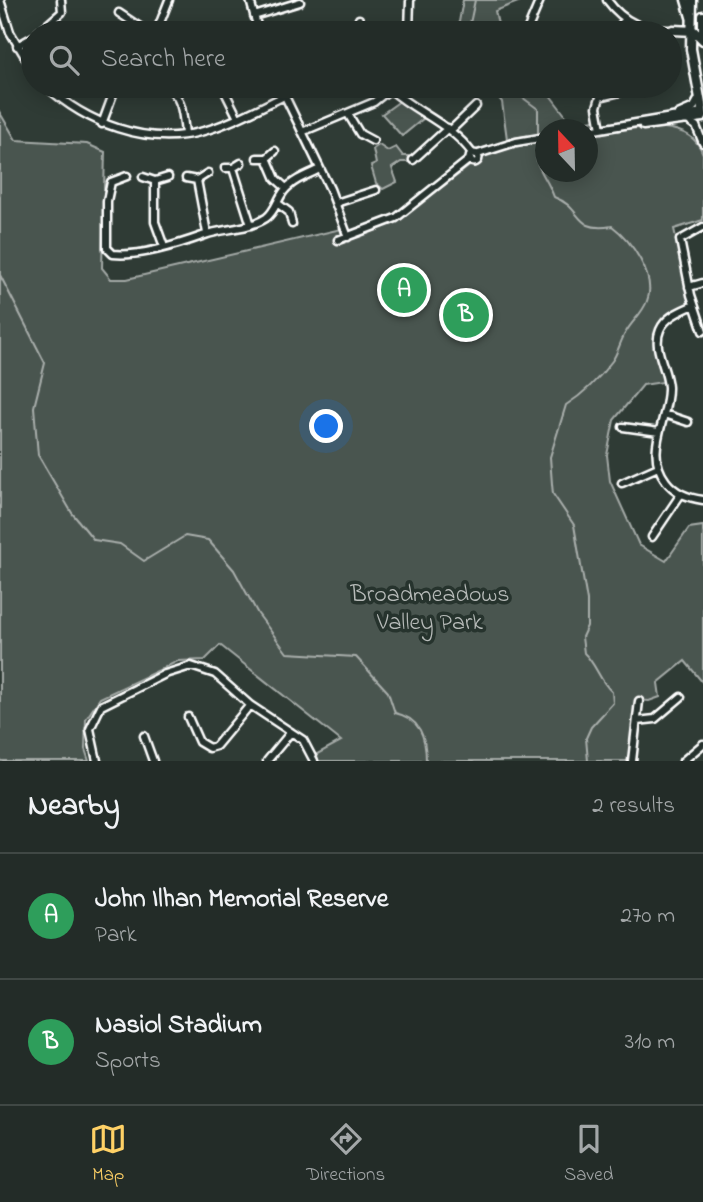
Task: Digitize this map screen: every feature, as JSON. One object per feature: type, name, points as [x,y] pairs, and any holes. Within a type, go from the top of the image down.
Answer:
[{"type":"main road","points":[[692,0],[691,46],[703,114]]},
{"type":"main road","points":[[703,16],[703,31]]},
{"type":"main road","points":[[682,27],[690,24]]},
{"type":"main road","points":[[690,24],[703,40]]},
{"type":"main road","points":[[682,34],[691,46]]},
{"type":"street","points":[[0,0],[21,52]]},
{"type":"street","points":[[52,21],[62,12],[61,0]]},
{"type":"street","points":[[161,21],[169,0]]},
{"type":"street","points":[[250,0],[255,21]]},
{"type":"street","points":[[409,21],[410,0]]},
{"type":"street","points":[[531,21],[540,0]]},
{"type":"street","points":[[607,0],[625,20]]},
{"type":"street","points":[[685,0],[690,24]]},
{"type":"street","points":[[254,16],[300,2]]},
{"type":"street","points":[[119,13],[131,21]]},
{"type":"street","points":[[17,46],[21,44]]},
{"type":"street","points":[[666,119],[694,107],[699,97]]},
{"type":"street","points":[[61,98],[103,124],[150,135],[185,134],[238,118],[280,98]]},
{"type":"street","points":[[103,124],[112,98]]},
{"type":"street","points":[[177,98],[185,134]]},
{"type":"street","points":[[228,98],[238,118]]},
{"type":"street","points":[[285,98],[336,203],[348,237]]},
{"type":"street","points":[[302,132],[348,114],[375,98]]},
{"type":"street","points":[[402,98],[412,108],[450,129],[473,156]]},
{"type":"street","points":[[600,98],[597,107],[605,129]]},
{"type":"street","points":[[413,160],[476,106]]},
{"type":"street","points":[[348,114],[360,134],[373,141]]},
{"type":"street","points":[[605,129],[703,114]]},
{"type":"street","points":[[598,130],[688,121],[703,114]]},
{"type":"street","points":[[688,121],[696,126],[703,144]]},
{"type":"street","points":[[338,240],[373,229],[411,209],[473,156],[535,138]]},
{"type":"street","points":[[257,158],[267,158],[275,151]]},
{"type":"street","points":[[267,158],[276,179],[286,188]]},
{"type":"street","points":[[225,168],[233,168],[241,163]]},
{"type":"street","points":[[233,168],[251,225]]},
{"type":"street","points":[[127,176],[110,181],[107,201],[108,252],[128,256],[163,244],[251,225],[269,215],[286,188],[320,169]]},
{"type":"street","points":[[186,178],[197,180],[208,173]]},
{"type":"street","points":[[143,177],[155,181],[168,177]]},
{"type":"street","points":[[197,180],[198,198],[207,233]]},
{"type":"street","points":[[155,181],[155,222],[163,244]]},
{"type":"street","points":[[336,203],[376,190]]},
{"type":"street","points":[[277,203],[289,212],[293,224]]},
{"type":"street","points":[[680,239],[703,227]]},
{"type":"street","points":[[677,230],[689,287],[703,331]]},
{"type":"street","points":[[689,287],[703,283]]},
{"type":"street","points":[[694,305],[670,317],[659,332],[658,346],[668,388],[656,447],[658,467],[670,485],[681,494],[703,500]]},
{"type":"street","points":[[664,414],[688,422]]},
{"type":"street","points":[[623,427],[659,432]]},
{"type":"street","points":[[622,483],[658,467]]},
{"type":"street","points":[[652,537],[681,494]]},
{"type":"street","points":[[97,761],[90,735],[98,709],[113,697],[178,668],[191,666],[210,671],[250,705],[307,744],[314,761]]},
{"type":"street","points":[[637,721],[655,719],[681,697]]},
{"type":"street","points":[[632,761],[639,701]]},
{"type":"street","points":[[188,717],[201,744],[213,747],[250,705]]},
{"type":"street","points":[[267,761],[291,732]]},
{"type":"street","points":[[144,736],[153,761]]},
{"type":"street","points":[[683,761],[703,744]]},
{"type":"green space","points":[[463,0],[523,0],[495,11],[497,21],[459,21]]},
{"type":"green space","points":[[499,98],[552,98],[568,119],[535,119],[535,135],[507,139],[502,102]]},
{"type":"green space","points":[[400,101],[424,118],[402,136],[382,114]]},
{"type":"green space","name":"Broadmeadows Valley Park","points":[[0,113],[16,140],[87,144],[105,152],[102,268],[111,279],[127,279],[341,229],[341,235],[336,237],[338,243],[360,236],[416,206],[483,156],[505,147],[535,142],[535,182],[598,182],[598,134],[635,128],[669,128],[684,133],[695,141],[703,154],[703,220],[674,229],[690,301],[660,320],[655,337],[663,382],[643,385],[614,420],[607,455],[610,481],[639,545],[666,561],[689,528],[703,526],[703,683],[685,661],[658,683],[660,697],[649,701],[638,700],[630,761],[318,761],[317,754],[341,741],[220,645],[205,660],[178,661],[100,698],[86,719],[85,749],[89,761],[0,761]]},
{"type":"green space","points":[[379,145],[388,151],[396,147],[403,156],[409,156],[408,162],[401,162],[392,168],[397,182],[383,189],[376,183],[371,166],[376,164],[373,149]]},
{"type":"waterway","points":[[471,21],[475,0]]},
{"type":"waterway","points":[[523,98],[538,109],[538,119]]},
{"type":"waterway","points":[[547,182],[554,197],[570,207],[584,223],[600,227],[612,226],[627,240],[645,270],[649,291],[645,306],[626,332],[612,361],[591,386],[566,405],[550,457],[553,494],[574,525],[587,601],[587,626],[582,637],[584,653],[612,692],[613,703],[591,727],[586,738],[588,761]]},
{"type":"waterway","points":[[0,275],[45,363],[34,407],[38,455],[72,513],[94,540],[120,544],[144,561],[185,536],[208,540],[234,570],[258,614],[287,653],[356,657],[388,692],[395,713],[416,724],[425,744],[426,761]]},
{"type":"place","name":"John Ilhan Memorial Reserve","points":[[404,290]]},
{"type":"place","name":"Nasiol Stadium","points":[[466,315]]}]
